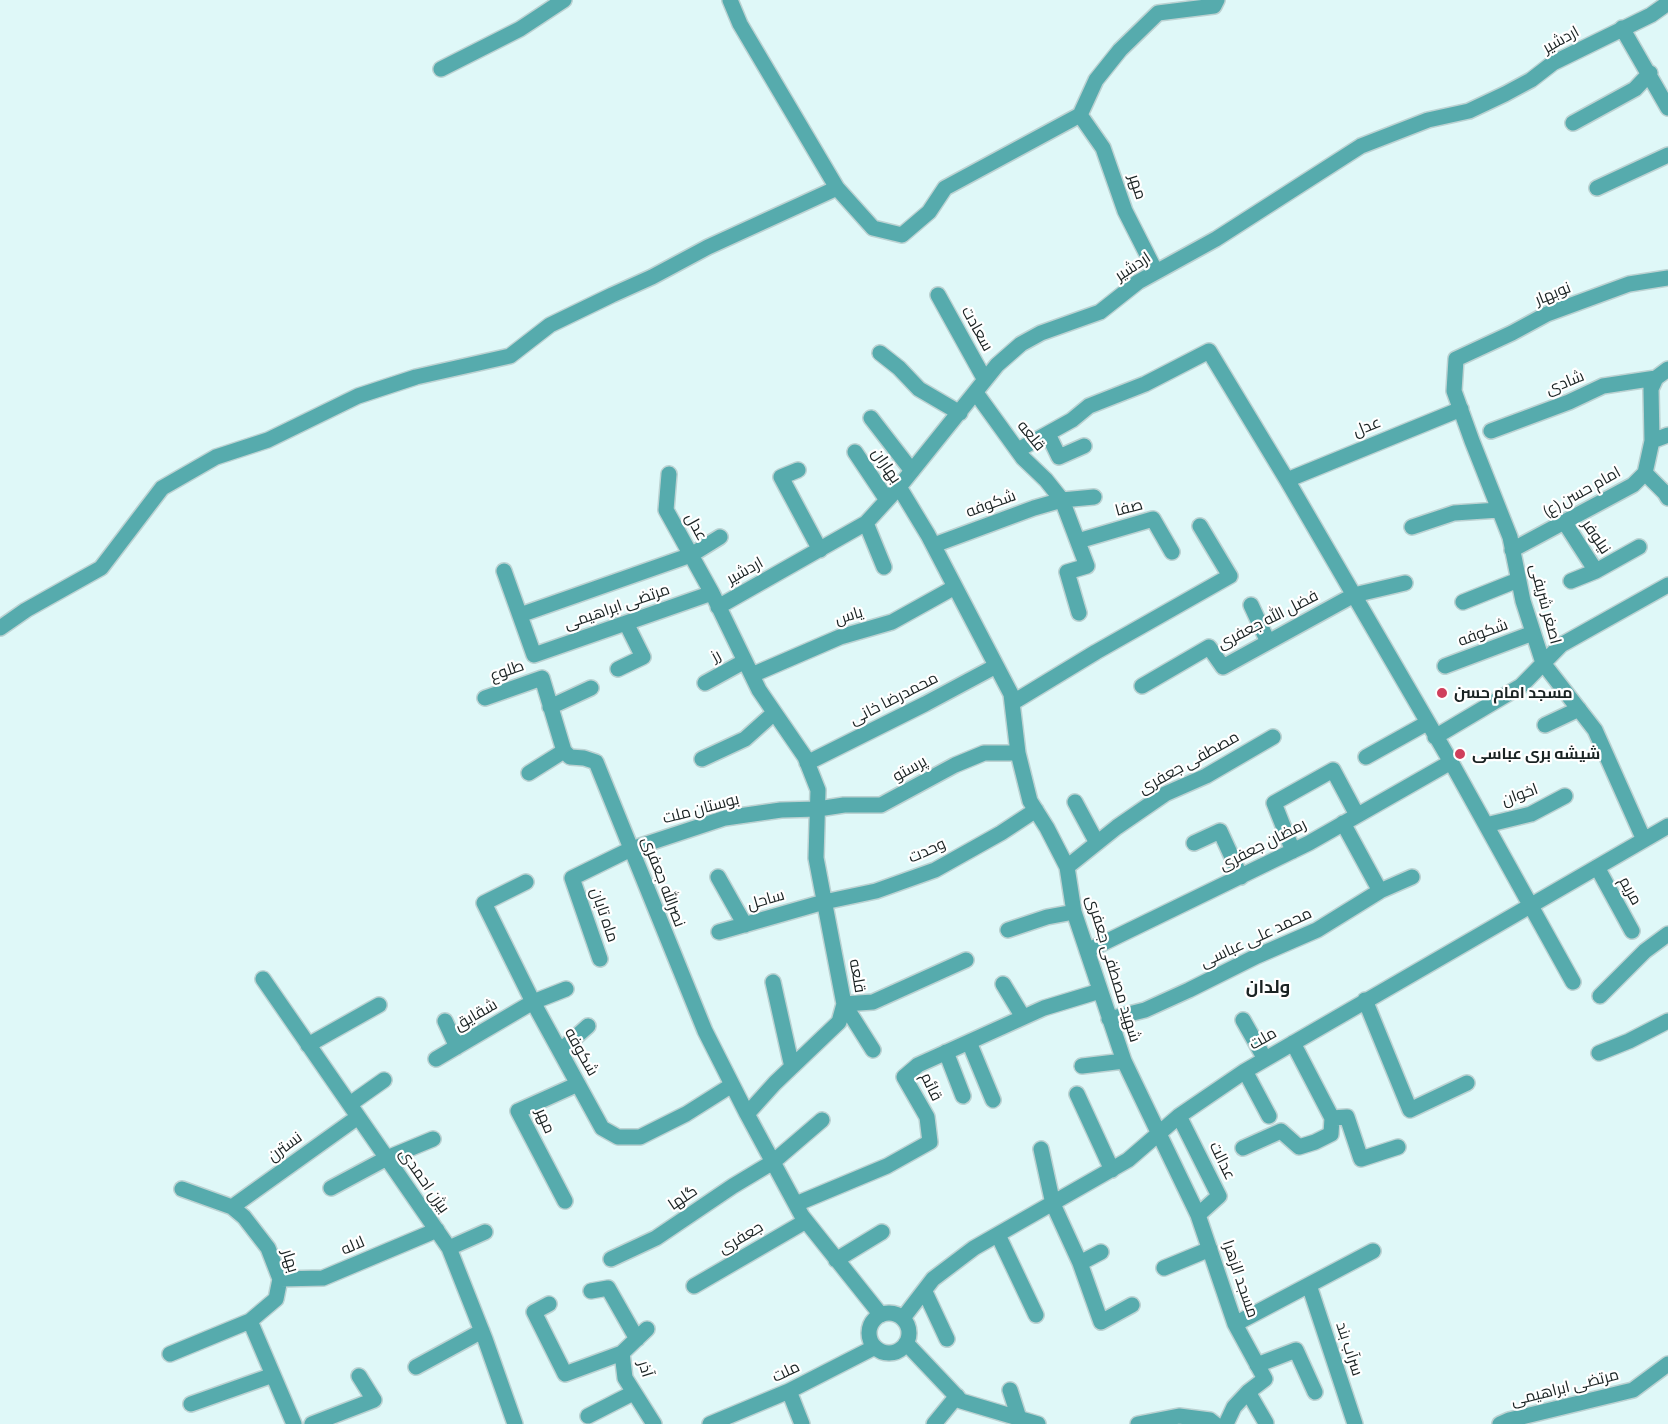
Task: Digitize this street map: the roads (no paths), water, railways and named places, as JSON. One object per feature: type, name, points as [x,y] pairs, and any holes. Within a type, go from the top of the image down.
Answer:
[{"type":"street","points":[[441,69],[520,29],[564,0]]},
{"type":"street","points":[[730,0],[740,24],[837,188],[873,228],[902,235],[929,212],[945,188],[1080,115],[1096,81],[1119,50],[1158,14],[1214,6],[1217,0]]},
{"type":"street","name":"اردشیر","points":[[715,600],[820,550],[866,523],[899,487],[997,365],[1021,344],[1041,333],[1100,312],[1138,282],[1216,239],[1361,146],[1428,120],[1469,111],[1531,80],[1553,63],[1651,15],[1668,3]]},
{"type":"street","points":[[1622,28],[1668,108]]},
{"type":"street","points":[[1573,123],[1635,89],[1650,74]]},
{"type":"street","name":"مهر","points":[[1080,115],[1103,148],[1125,211],[1156,272]]},
{"type":"street","points":[[1597,188],[1668,155]]},
{"type":"street","points":[[0,628],[26,610],[101,568],[162,488],[216,457],[268,440],[358,396],[416,377],[510,356],[550,325],[652,277],[708,247],[837,188]]},
{"type":"street","name":"نوبهار","points":[[1456,359],[1547,314],[1629,284],[1668,278]]},
{"type":"street","name":"سعادت","points":[[938,295],[980,386]]},
{"type":"street","points":[[1018,450],[1072,420],[1089,405],[1145,384],[1209,351],[1451,762],[1532,904],[1573,982]]},
{"type":"street","points":[[880,353],[899,368],[919,389],[960,413]]},
{"type":"street","name":"اصغر شریفی","points":[[1456,359],[1455,391],[1509,537],[1518,580],[1543,663],[1595,729],[1644,840]]},
{"type":"street","name":"شادی","points":[[1491,430],[1604,387],[1662,373]]},
{"type":"street","name":"امام حسن (ع)","points":[[1512,550],[1633,485],[1645,472],[1652,441],[1651,390],[1662,373]]},
{"type":"street","name":"قلعه","points":[[980,386],[1018,450],[1062,500]]},
{"type":"street","name":"عدل","points":[[1287,480],[1461,408]]},
{"type":"street","points":[[871,417],[912,471]]},
{"type":"street","points":[[1048,434],[1059,457],[1084,446]]},
{"type":"street","points":[[1652,441],[1668,435]]},
{"type":"street","name":"بهاران","points":[[855,452],[887,500]]},
{"type":"street","points":[[798,470],[780,477],[820,550]]},
{"type":"street","points":[[1645,472],[1668,498]]},
{"type":"street","name":"عدل","points":[[669,474],[666,510],[715,600]]},
{"type":"street","name":"شهید مصطفی جعفری","points":[[899,487],[933,545],[1011,694],[1017,753],[1030,801],[1067,867],[1074,912],[1109,1019],[1124,1061],[1158,1135]]},
{"type":"street","name":"شکوفه","points":[[933,545],[1034,508],[1062,500],[1094,497]]},
{"type":"street","points":[[1062,500],[1087,566],[1067,572],[1079,613]]},
{"type":"street","points":[[1412,527],[1454,513],[1499,510]]},
{"type":"street","name":"صفا","points":[[1078,541],[1153,519],[1172,552]]},
{"type":"street","points":[[866,523],[884,567]]},
{"type":"street","name":"نیلوفر","points":[[1565,523],[1596,571]]},
{"type":"street","points":[[1012,703],[1230,576],[1200,526]]},
{"type":"street","points":[[504,571],[520,615],[691,555],[720,537]]},
{"type":"street","points":[[1571,581],[1596,571],[1639,547]]},
{"type":"street","points":[[1463,602],[1518,580]]},
{"type":"street","name":"فضل الله جعفری","points":[[1142,686],[1209,647],[1222,667],[1354,595],[1405,583]]},
{"type":"street","points":[[1435,737],[1521,687],[1561,645],[1668,585]]},
{"type":"street","name":"یاس","points":[[752,675],[840,637],[892,622],[955,587]]},
{"type":"street","name":"قلعه","points":[[715,600],[759,690],[805,757],[818,790],[816,858],[844,1005],[839,1022],[747,1114]]},
{"type":"street","name":"مرتضی ابراهیمی","points":[[520,615],[534,655],[626,623],[715,600]]},
{"type":"street","points":[[1251,605],[1268,642]]},
{"type":"street","points":[[618,669],[643,657],[626,623]]},
{"type":"street","name":"شکوفه","points":[[1445,666],[1533,633]]},
{"type":"street","name":"رز","points":[[705,683],[745,661]]},
{"type":"street","name":"محمدرضا خانی","points":[[807,763],[925,705],[996,666]]},
{"type":"street","name":"طلوع","points":[[485,698],[542,678],[550,707]]},
{"type":"street","points":[[529,773],[564,751],[550,707],[591,688]]},
{"type":"street","points":[[1545,725],[1579,709]]},
{"type":"street","points":[[702,759],[745,739],[774,713]]},
{"type":"street","points":[[1366,757],[1427,723]]},
{"type":"street","name":"مصطفی جعفری","points":[[1067,867],[1165,794],[1206,776],[1273,737]]},
{"type":"street","name":"نصرالله جعفری","points":[[564,751],[570,757],[596,762],[705,1031],[747,1114]]},
{"type":"street","name":"پرستو","points":[[818,809],[844,805],[881,805],[955,765],[984,753],[1017,753]]},
{"type":"street","name":"رمضان جعفری","points":[[1087,951],[1293,851],[1451,762]]},
{"type":"street","points":[[1293,851],[1274,803],[1333,770],[1357,815]]},
{"type":"street","name":"اخوان","points":[[1486,825],[1531,814],[1565,796]]},
{"type":"street","points":[[1075,802],[1097,843]]},
{"type":"street","name":"بوستان ملت","points":[[631,849],[725,818],[780,810],[818,809]]},
{"type":"street","name":"وحدت","points":[[824,902],[876,891],[935,870],[1001,833],[1036,810]]},
{"type":"street","points":[[1343,823],[1380,891]]},
{"type":"street","name":"ملت","points":[[903,1318],[933,1280],[974,1248],[1128,1160],[1179,1116],[1245,1071],[1532,904],[1668,828]]},
{"type":"street","points":[[1194,843],[1220,831],[1241,877]]},
{"type":"street","name":"ماه تابان","points":[[600,959],[572,878],[631,849]]},
{"type":"street","name":"مریم","points":[[1597,867],[1632,932]]},
{"type":"street","points":[[718,877],[745,925]]},
{"type":"street","name":"محمد علی عباسی","points":[[1109,1019],[1145,1010],[1317,930],[1380,891],[1412,877]]},
{"type":"street","name":"شکوفه","points":[[525,882],[484,903],[533,1002],[602,1128],[618,1137],[640,1137],[686,1114],[732,1084]]},
{"type":"street","name":"ساحل","points":[[719,932],[824,902]]},
{"type":"street","points":[[1008,930],[1047,917],[1074,912]]},
{"type":"street","points":[[1600,996],[1645,951],[1668,934]]},
{"type":"street","points":[[873,1050],[844,1005],[873,1002],[966,960]]},
{"type":"street","name":"بیژن احمدی","points":[[263,979],[449,1248],[515,1424]]},
{"type":"street","points":[[773,982],[792,1067]]},
{"type":"street","points":[[1003,984],[1023,1017]]},
{"type":"street","name":"شقایق","points":[[436,1059],[533,1002],[566,990]]},
{"type":"street","name":"قائم","points":[[796,1204],[887,1166],[930,1142],[927,1117],[904,1077],[918,1065],[1044,1008],[1100,991]]},
{"type":"street","points":[[1365,1000],[1410,1110],[1467,1083]]},
{"type":"street","points":[[308,1045],[379,1005]]},
{"type":"street","points":[[445,1020],[457,1047]]},
{"type":"street","points":[[1243,1020],[1265,1059]]},
{"type":"street","points":[[1599,1053],[1668,1021]]},
{"type":"street","points":[[560,1051],[588,1026]]},
{"type":"street","points":[[969,1042],[993,1100]]},
{"type":"street","points":[[1243,1148],[1281,1131],[1299,1147],[1331,1134],[1332,1118],[1293,1043]]},
{"type":"street","points":[[946,1052],[963,1096]]},
{"type":"street","points":[[1082,1066],[1124,1061]]},
{"type":"street","points":[[1245,1071],[1269,1116]]},
{"type":"street","name":"نسترن","points":[[232,1207],[354,1110],[384,1080]]},
{"type":"street","name":"مهر","points":[[565,1201],[518,1111],[578,1084]]},
{"type":"street","points":[[1077,1094],[1112,1170]]},
{"type":"street","points":[[747,1114],[806,1221],[881,1315]]},
{"type":"street","name":"عدالت","points":[[1179,1116],[1219,1196],[1198,1215]]},
{"type":"street","points":[[1332,1118],[1347,1117],[1361,1159],[1398,1147]]},
{"type":"street","name":"گلها","points":[[611,1259],[656,1238],[773,1162],[822,1120]]},
{"type":"street","name":"مسجد الزهرا","points":[[1158,1135],[1198,1215],[1235,1324],[1257,1365]]},
{"type":"street","points":[[331,1188],[387,1158],[433,1139]]},
{"type":"street","points":[[1041,1149],[1053,1204],[1080,1263],[1101,1323],[1132,1305]]},
{"type":"street","name":"بهار","points":[[170,1354],[250,1321],[276,1299],[280,1280],[268,1248],[244,1217],[232,1207],[182,1189]]},
{"type":"street","name":"جعفری","points":[[694,1286],[806,1221]]},
{"type":"street","name":"لاله","points":[[280,1280],[323,1278],[437,1230]]},
{"type":"street","points":[[449,1248],[485,1232]]},
{"type":"street","points":[[836,1260],[882,1232]]},
{"type":"street","points":[[998,1235],[1036,1315]]},
{"type":"street","points":[[1164,1268],[1210,1249]]},
{"type":"street","points":[[1235,1324],[1373,1251]]},
{"type":"street","points":[[1080,1263],[1101,1252]]},
{"type":"street","name":"سرآب بند","points":[[1309,1285],[1355,1424]]},
{"type":"street","name":"آذر","points":[[591,1291],[608,1288],[642,1334],[622,1353],[625,1378],[654,1424]]},
{"type":"street","points":[[925,1292],[947,1339]]},
{"type":"street","points":[[549,1305],[534,1312],[565,1374],[622,1353]]},
{"type":"street","points":[[892,1313],[903,1318],[909,1330],[906,1343],[897,1351],[885,1353],[875,1347],[870,1339],[869,1329],[873,1321],[881,1315],[892,1313]]},
{"type":"street","points":[[250,1321],[294,1424]]},
{"type":"street","points":[[416,1367],[482,1331]]},
{"type":"street","points":[[906,1343],[961,1401],[1038,1424]]},
{"type":"street","name":"ملت","points":[[710,1424],[789,1391],[875,1347]]},
{"type":"street","points":[[1226,1424],[1234,1407],[1265,1379],[1257,1365],[1296,1350],[1315,1392]]},
{"type":"street","name":"مرتضی ابراهیمی","points":[[1500,1424],[1633,1390],[1668,1364]]},
{"type":"street","points":[[191,1404],[273,1375]]},
{"type":"street","points":[[312,1424],[374,1400],[359,1376]]},
{"type":"street","points":[[1010,1390],[1019,1418]]},
{"type":"street","points":[[789,1391],[802,1424]]},
{"type":"street","points":[[1248,1392],[1266,1423]]},
{"type":"street","points":[[588,1416],[633,1393]]},
{"type":"street","points":[[934,1424],[957,1396]]},
{"type":"street","points":[[1138,1424],[1161,1422],[1179,1416],[1210,1420],[1215,1424]]},
{"type":"place","name":"مسجد امام حسن","points":[[1442,693]]},
{"type":"place","name":"شیشه بری عباسی","points":[[1460,754]]},
{"type":"district","name":"ولدان","points":[[1268,988]]}]
